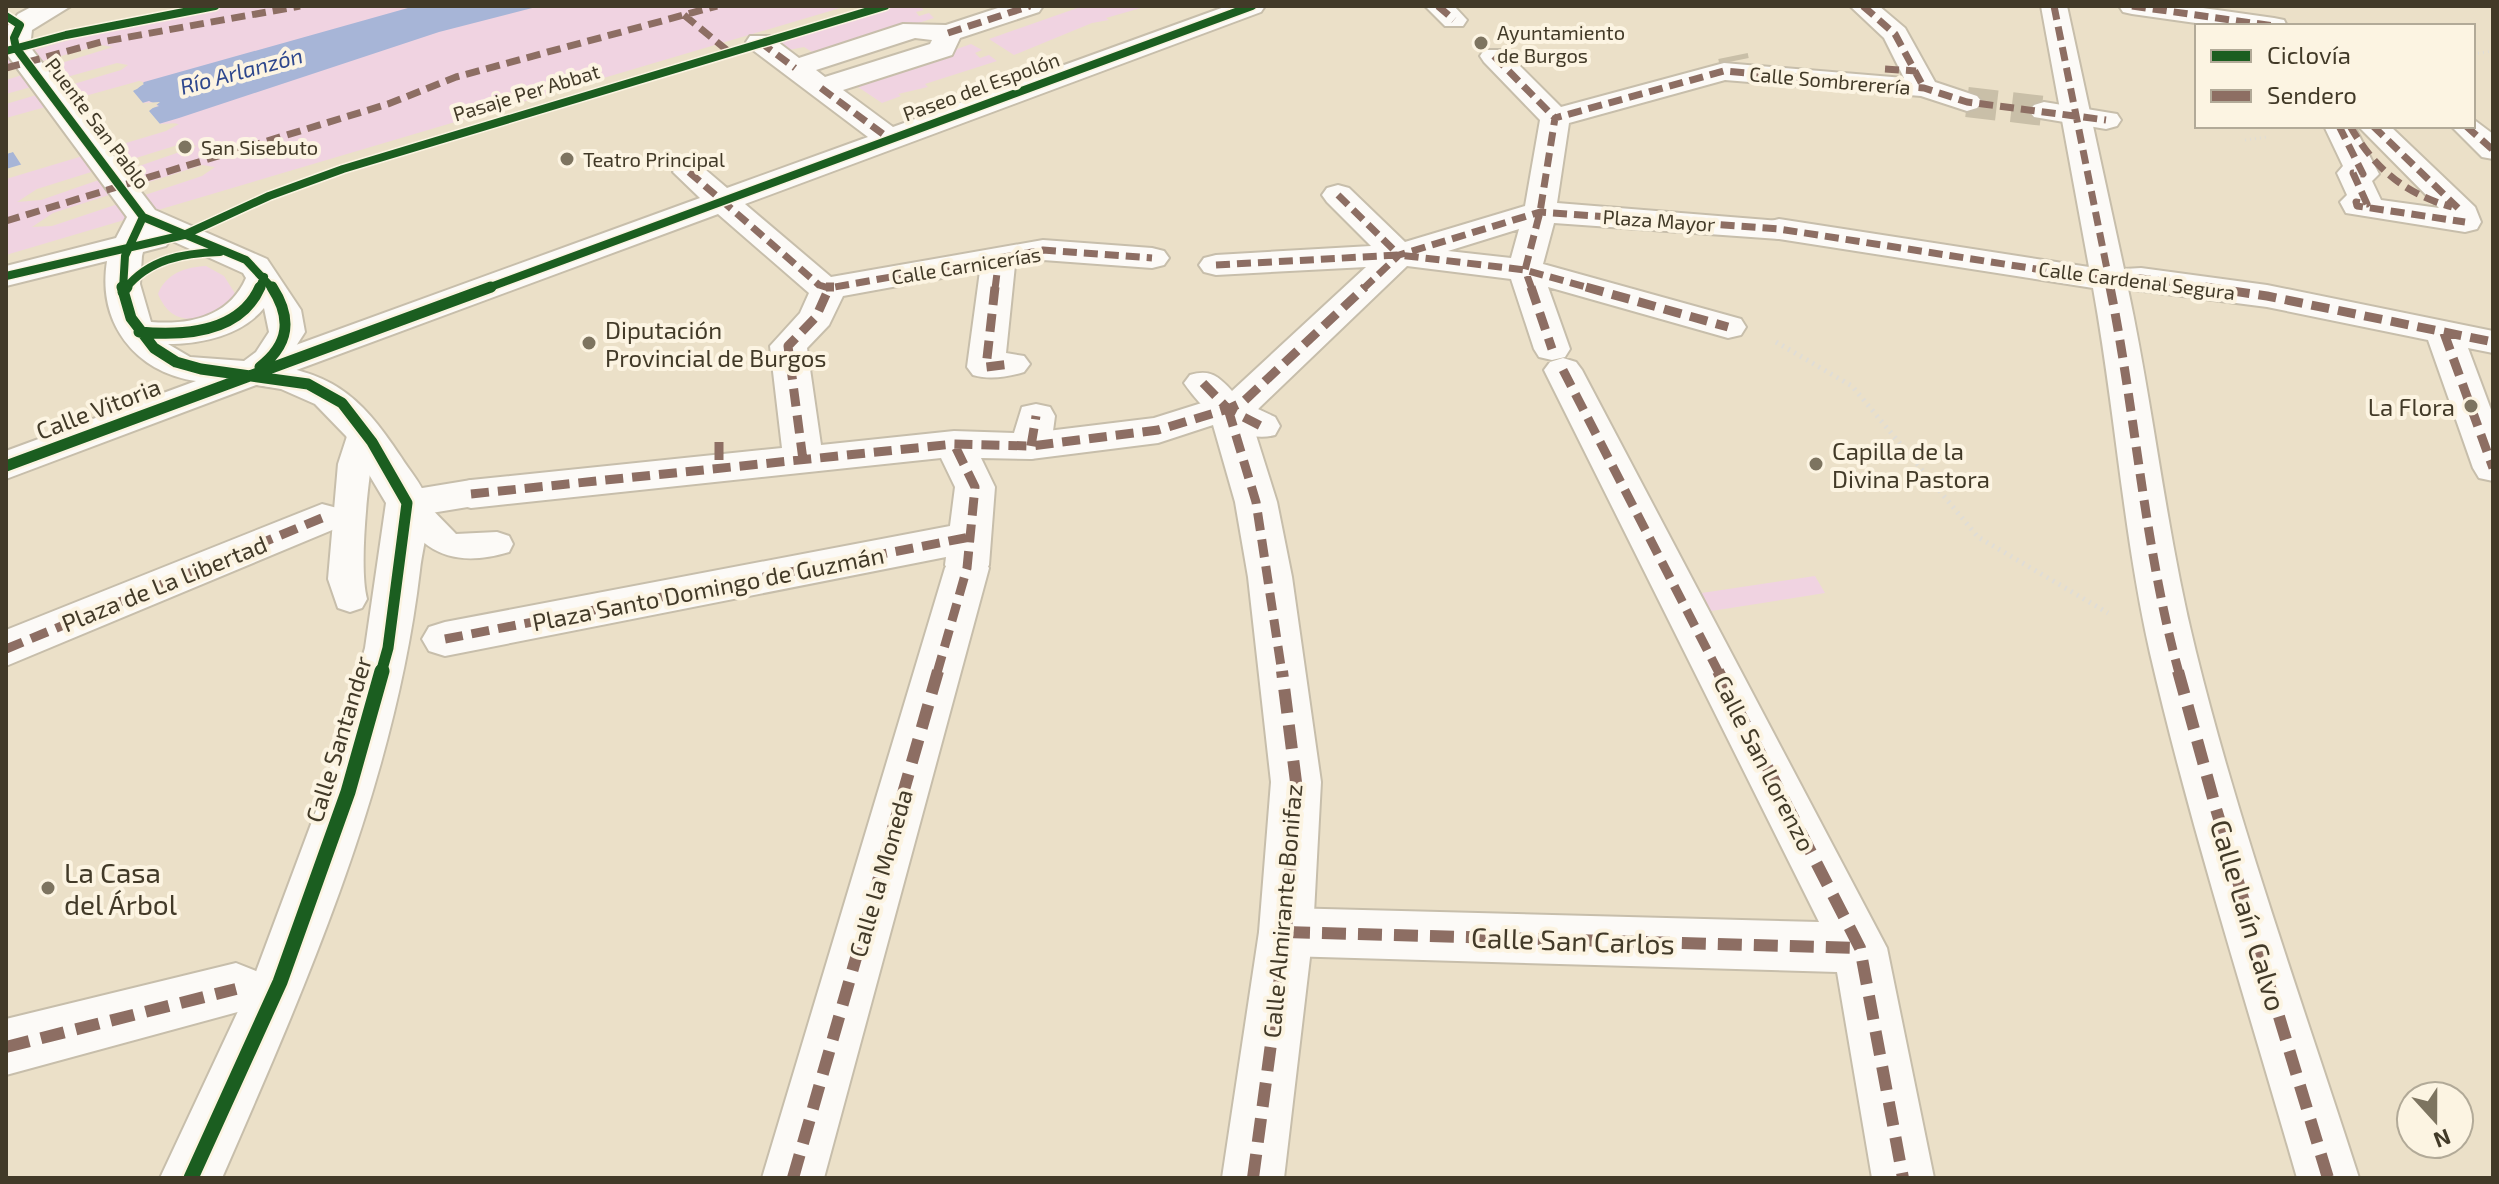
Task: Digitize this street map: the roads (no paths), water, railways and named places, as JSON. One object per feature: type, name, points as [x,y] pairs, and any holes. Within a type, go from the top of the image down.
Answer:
[{"type":"main road","points":[[15,32],[58,6]]},
{"type":"main road","points":[[760,42],[795,68],[913,30],[948,33],[1030,6]]},
{"type":"main road","name":"Paseo del Espolón","points":[[251,374],[734,212],[891,140],[1252,6]]},
{"type":"main road","name":"Calle Sombrerería","points":[[1863,6],[1895,34],[1920,80]]},
{"type":"main road","name":"Calle Laín Calvo","points":[[2054,6],[2128,376],[2146,517],[2173,652],[2216,809],[2328,1178]]},
{"type":"main road","points":[[2132,6],[2260,24]]},
{"type":"main road","name":"Puente San Pablo","points":[[15,32],[136,231]]},
{"type":"main road","points":[[821,88],[942,49],[948,33]]},
{"type":"main road","points":[[1494,56],[1555,118],[1540,212],[1525,270]]},
{"type":"main road","name":"Paseo del Espolón","points":[[795,68],[891,140]]},
{"type":"main road","name":"Calle Sombrerería","points":[[1885,69],[1920,80],[1967,102]]},
{"type":"main road","name":"Calle Sombrerería","points":[[1555,118],[1724,71],[1920,80]]},
{"type":"main road","points":[[2468,128],[2493,150]]},
{"type":"main road","points":[[2355,136],[2378,169],[2406,190],[2431,203],[2452,207]]},
{"type":"main road","points":[[689,172],[819,285],[822,302],[788,346],[803,460]]},
{"type":"main road","points":[[1338,195],[1399,255]]},
{"type":"main road","name":"Plaza Mayor","points":[[1234,405],[1399,255],[1540,212],[1777,230]]},
{"type":"main road","name":"Calle Cardenal Segura","points":[[1777,230],[2107,280],[2141,278],[2267,296],[2493,342]]},
{"type":"main road","points":[[136,231],[123,292],[125,306],[139,332],[160,357],[178,365],[292,379],[338,398],[407,503],[719,455],[803,460],[954,444],[1033,431],[1158,430],[1234,405]]},
{"type":"main road","points":[[6,276],[136,231],[184,235],[228,252],[244,259],[264,277],[283,310],[287,332],[269,360],[251,374]]},
{"type":"main road","name":"Calle Carnicerías","points":[[822,302],[999,257],[1043,250],[1152,258]]},
{"type":"main road","points":[[123,292],[132,278],[157,262],[179,255],[228,252]]},
{"type":"main road","name":"Plaza Mayor","points":[[1216,265],[1399,255],[1525,270],[1728,327]]},
{"type":"main road","points":[[999,257],[986,367],[1011,364]]},
{"type":"main road","name":"Calle San Lorenzo","points":[[1525,270],[1558,360],[1860,948],[1903,1178]]},
{"type":"main road","points":[[139,332],[164,335],[194,332],[222,324],[258,298],[264,277]]},
{"type":"main road","points":[[2444,333],[2493,468]]},
{"type":"main road","name":"Calle Vitoria","points":[[6,466],[251,374]]},
{"type":"main road","name":"Calle Almirante Bonifaz","points":[[1234,405],[1267,562],[1296,782],[1286,932],[1253,1178]]},
{"type":"main road","points":[[954,444],[975,487],[968,552]]},
{"type":"main road","name":"Calle Santander","points":[[191,1178],[280,982],[348,792],[388,648],[407,503]]},
{"type":"main road","name":"Plaza de La Libertad","points":[[6,649],[322,518]]},
{"type":"main road","name":"Plaza Santo Domingo de Guzmán","points":[[445,639],[968,552]]},
{"type":"main road","name":"Calle la Moneda","points":[[793,1178],[968,552]]},
{"type":"main road","name":"Calle San Carlos","points":[[1286,932],[1860,948]]},
{"type":"main road","points":[[6,1047],[236,989]]},
{"type":"lane","points":[[350,599],[345,579],[354,464],[362,431]]},
{"type":"lane","points":[[407,503],[431,533],[449,547],[462,551],[497,544]]},
{"type":"water","name":"Río Arlanzón","points":[[415,6],[540,6],[439,32],[179,118],[6,169],[6,154],[159,106],[149,101],[6,144],[6,129],[137,89],[144,82]]},
{"type":"tunnel","points":[[1733,56],[1734,61]]},
{"type":"tunnel","points":[[1967,102],[2044,111]]},
{"type":"place","name":"Ayuntamiento de Burgos","points":[[1481,43]]},
{"type":"place","name":"San Sisebuto","points":[[185,147]]},
{"type":"place","name":"Teatro Principal","points":[[567,159]]},
{"type":"place","name":"Diputación Provincial de Burgos","points":[[589,343]]},
{"type":"place","name":"La Flora","points":[[2471,406]]},
{"type":"place","name":"Capilla de la Divina Pastora","points":[[1816,464]]},
{"type":"place","name":"La Casa del Árbol","points":[[48,888]]}]
